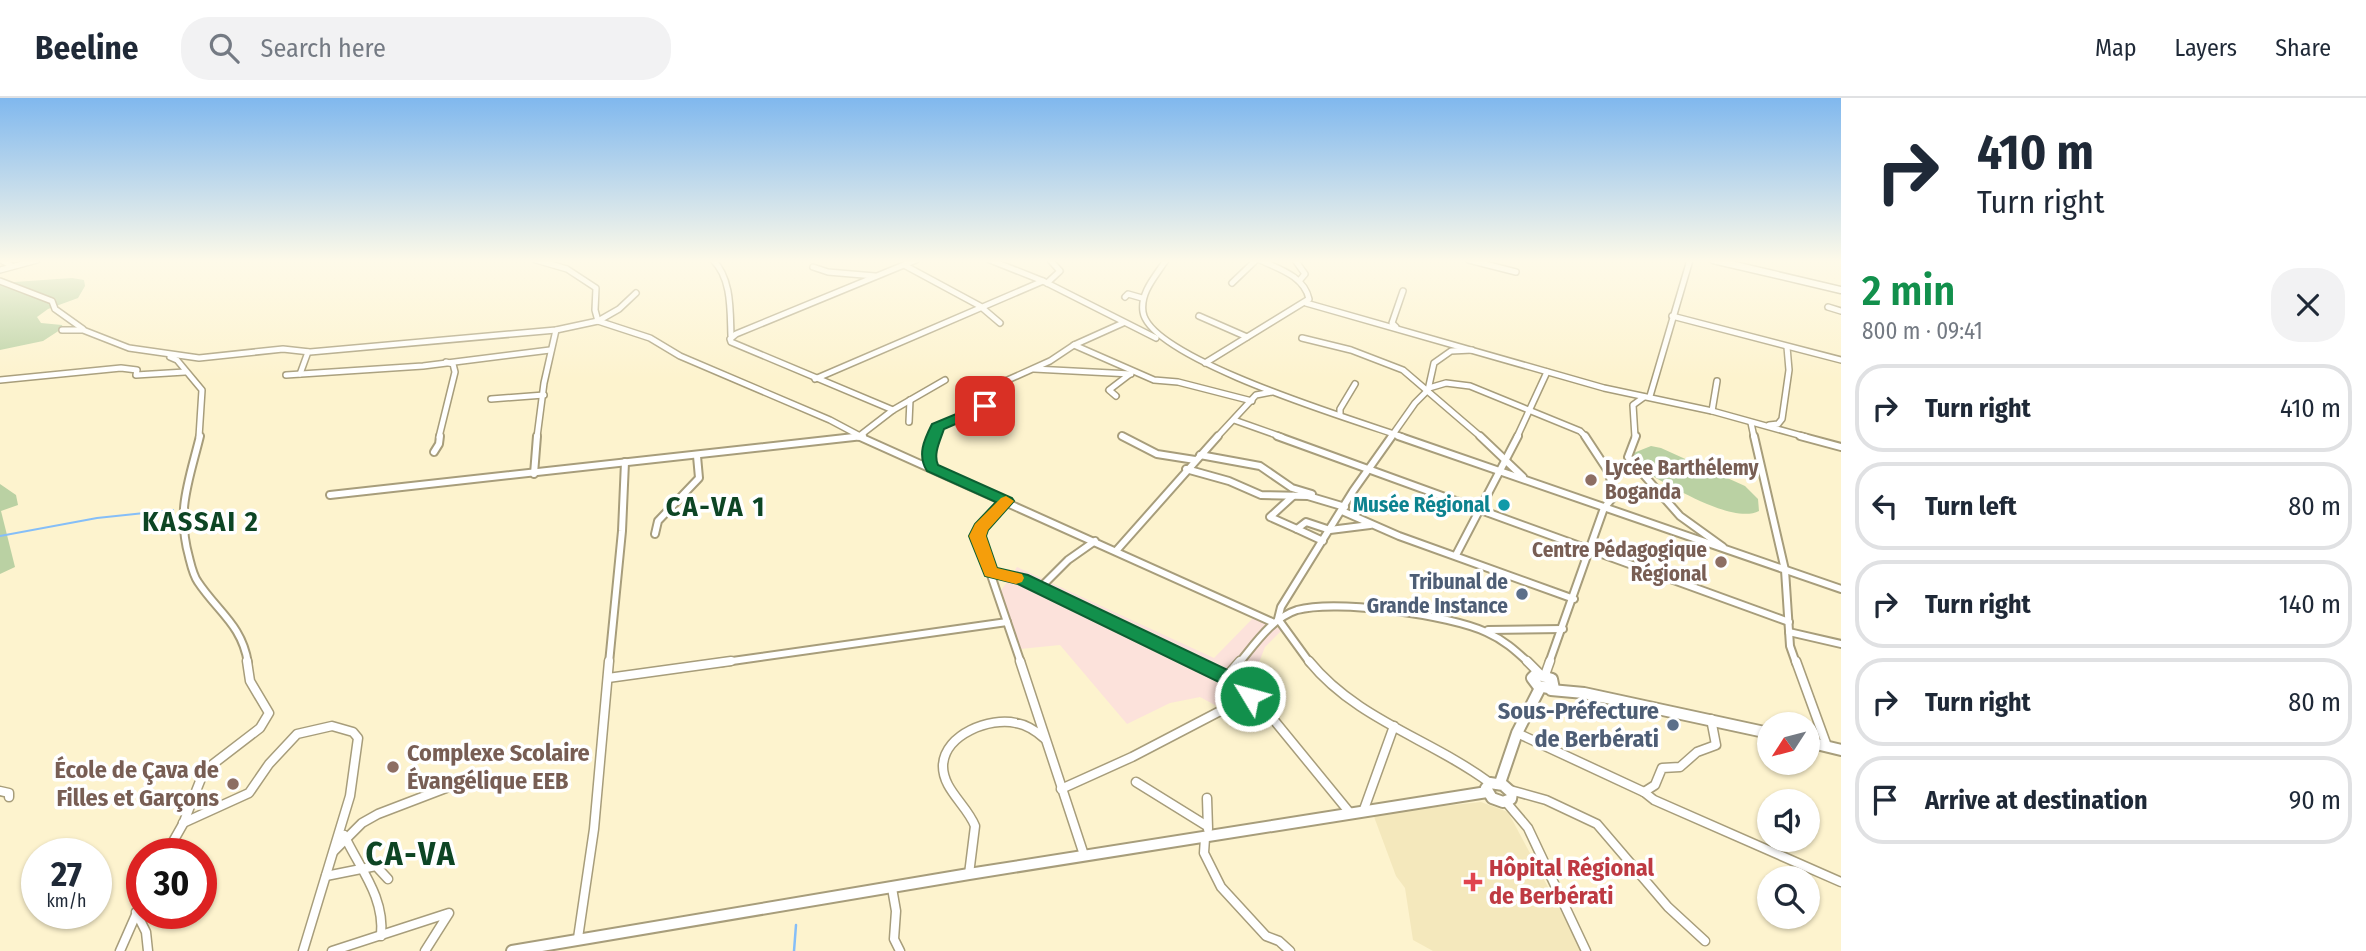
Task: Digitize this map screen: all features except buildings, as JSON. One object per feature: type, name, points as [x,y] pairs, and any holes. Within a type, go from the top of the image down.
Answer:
[{"type":"main road","points":[[512,951],[1208,834],[1363,811],[1493,786],[1510,790],[1511,799],[1507,802],[1495,800],[1493,786],[1517,733],[1546,681],[1584,692],[1757,730]]},
{"type":"main road","points":[[1820,745],[1841,750]]},
{"type":"street","points":[[49,300],[55,309],[83,330],[119,345],[160,353],[216,358],[283,349],[308,352],[556,330],[598,321],[629,300]]},
{"type":"street","points":[[595,300],[598,321]]},
{"type":"street","points":[[730,300],[731,342],[893,411]]},
{"type":"street","points":[[731,336],[818,300]]},
{"type":"street","points":[[968,300],[1000,323]]},
{"type":"street","points":[[815,379],[996,300]]},
{"type":"street","points":[[1079,300],[1249,384],[1841,589]]},
{"type":"street","points":[[1142,300],[1143,315],[1149,325],[1168,343]]},
{"type":"street","points":[[1205,363],[1306,303],[1307,300]]},
{"type":"street","points":[[1400,300],[1398,314],[1392,323],[1401,330]]},
{"type":"street","points":[[1677,300],[1647,396],[1633,405],[1636,414],[1636,437],[1628,457],[1632,465],[1680,516],[1730,552]]},
{"type":"street","points":[[1306,303],[1547,372],[1712,411],[1841,447]]},
{"type":"street","points":[[1828,307],[1841,311]]},
{"type":"street","points":[[1199,316],[1247,337]]},
{"type":"street","points":[[1672,316],[1841,360]]},
{"type":"street","points":[[598,321],[650,338],[680,356],[830,420],[861,437],[1275,621],[1339,693],[1394,726],[1455,757],[1493,786]]},
{"type":"street","points":[[932,468],[929,449],[937,427],[985,406],[997,397],[998,387],[1002,383],[1082,340],[1123,323]]},
{"type":"street","points":[[62,330],[83,330]]},
{"type":"street","points":[[534,474],[536,438],[550,350],[556,330]]},
{"type":"street","points":[[1302,338],[1351,350],[1408,373],[1529,481]]},
{"type":"street","points":[[1074,345],[1131,373],[1154,380],[1178,382],[1254,398]]},
{"type":"street","points":[[1763,425],[1778,424],[1782,419],[1790,369],[1787,347]]},
{"type":"street","points":[[286,375],[446,362],[550,350]]},
{"type":"street","points":[[1429,389],[1432,367],[1439,357],[1454,350],[1472,350]]},
{"type":"street","points":[[299,374],[308,352]]},
{"type":"street","points":[[160,353],[177,360],[202,390],[201,430],[184,492],[182,529],[196,580],[242,636],[249,656],[250,681],[270,713],[248,737],[208,766],[175,838]]},
{"type":"street","points":[[434,452],[439,444],[440,428],[455,372],[453,364],[446,362]]},
{"type":"street","points":[[0,380],[121,368],[137,370],[136,374],[141,375],[185,372]]},
{"type":"street","points":[[1032,369],[1131,373]]},
{"type":"street","points":[[1456,555],[1531,409],[1547,372]]},
{"type":"street","points":[[1116,396],[1109,390],[1131,373]]},
{"type":"street","points":[[330,495],[861,437],[893,411],[945,380]]},
{"type":"street","points":[[1712,411],[1717,381]]},
{"type":"street","points":[[1249,384],[1254,388],[1254,398]]},
{"type":"street","points":[[1340,414],[1340,409],[1355,384]]},
{"type":"street","points":[[1226,677],[1275,621],[1281,607],[1343,509],[1415,403],[1438,384],[1462,384],[1531,409],[1585,435],[1616,490],[1604,508],[1546,681],[1507,642],[1483,630],[1438,618],[1341,606],[1298,610],[1275,621]]},
{"type":"street","points":[[1116,551],[1187,468],[1254,398],[1272,392]]},
{"type":"street","points":[[491,399],[544,395]]},
{"type":"street","points":[[909,422],[910,400]]},
{"type":"street","points":[[1234,420],[1789,622]]},
{"type":"street","points":[[1751,422],[1785,570],[1790,646],[1827,747]]},
{"type":"street","points":[[1122,436],[1182,461],[1198,458],[1260,466],[1292,488],[1328,500],[1372,524],[1574,599]]},
{"type":"street","points":[[655,534],[658,521],[698,478],[700,469],[697,456]]},
{"type":"street","points":[[1182,461],[1187,468],[1229,481],[1261,495],[1328,500]]},
{"type":"street","points":[[578,938],[590,875],[625,502],[625,462]]},
{"type":"street","points":[[1293,496],[1270,517],[1323,541]]},
{"type":"street","points":[[1006,501],[980,528],[978,536],[1084,855]]},
{"type":"street","points":[[1297,529],[1306,522],[1330,530],[1372,524]]},
{"type":"street","points":[[1040,588],[1051,574],[1072,556],[1087,549],[1095,541]]},
{"type":"street","points":[[991,572],[1040,588],[1226,677],[1250,696],[1287,734],[1350,813]]},
{"type":"street","points":[[608,678],[1007,622]]},
{"type":"street","points":[[1483,630],[1563,629]]},
{"type":"street","points":[[1789,632],[1841,644]]},
{"type":"street","points":[[1061,789],[1132,757],[1250,696]]},
{"type":"street","points":[[1644,792],[1655,785],[1662,768],[1680,767],[1697,752],[1716,746],[1711,719]]},
{"type":"street","points":[[969,874],[968,860],[976,833],[970,815],[948,784],[943,768],[946,751],[958,738],[998,722],[1022,723],[1047,740]]},
{"type":"street","points":[[183,823],[249,793],[269,764],[297,734],[332,726],[353,732],[358,738],[350,796],[303,951]]},
{"type":"street","points":[[1363,811],[1394,726]]},
{"type":"street","points":[[1517,733],[1644,792],[1654,800],[1841,882]]},
{"type":"street","points":[[1136,782],[1208,834]]},
{"type":"street","points":[[333,852],[362,823],[378,814],[446,788]]},
{"type":"street","points":[[0,790],[9,793],[9,797]]},
{"type":"street","points":[[1510,790],[1546,800],[1597,824],[1668,907],[1705,942]]},
{"type":"street","points":[[1207,798],[1208,834],[1204,853],[1221,887],[1266,936],[1279,941],[1290,951]]},
{"type":"street","points":[[1507,802],[1528,828],[1586,951]]},
{"type":"street","points":[[341,826],[382,912],[381,936]]},
{"type":"street","points":[[326,876],[376,866],[388,879]]},
{"type":"street","points":[[892,888],[896,911],[894,939],[900,951]]},
{"type":"street","points":[[332,951],[449,913],[425,951]]},
{"type":"street","points":[[120,951],[129,929]]},
{"type":"street","points":[[144,929],[148,951]]},
{"type":"shaded area","points":[[1017,567],[1214,658],[1255,616],[1282,630],[1265,647],[1256,670],[1287,698],[1252,725],[1200,697],[1170,703],[1127,724],[1060,645],[1020,649],[998,595]]},
{"type":"shaded area","name":"Hôpital Régional de Berbérati","points":[[1481,802],[1508,812],[1582,951],[1433,951],[1413,940],[1405,888],[1396,876],[1373,814]]},
{"type":"green space","points":[[0,300],[73,300],[48,309],[37,317],[41,323],[62,325],[63,328],[43,341],[0,350]]},
{"type":"green space","points":[[1651,446],[1745,486],[1758,499],[1759,511],[1747,514],[1716,508],[1640,469],[1630,459],[1631,454]]},
{"type":"green space","points":[[0,484],[16,495],[18,505],[1,511],[15,567],[0,574]]},
{"type":"waterway","points":[[0,536],[97,518],[173,510]]},
{"type":"waterway","points":[[794,951],[796,925]]},
{"type":"slow traffic","points":[[1006,501],[980,528],[979,545],[991,572],[1016,578]]},
{"type":"place","name":"Lycée Barthélemy Boganda","points":[[1591,480]]},
{"type":"place","name":"Musée Régional","points":[[1504,505]]},
{"type":"place","name":"Centre Pédagogique Régional","points":[[1721,562]]},
{"type":"place","name":"Tribunal de Grande Instance","points":[[1522,594]]},
{"type":"place","name":"Sous-Préfecture de Berbérati","points":[[1673,725]]},
{"type":"place","name":"Complexe Scolaire Évangélique EEB","points":[[393,767]]},
{"type":"place","name":"École de Çava de Filles et Garçons","points":[[233,784]]},
{"type":"place","name":"Hôpital Régional de Berbérati","points":[[1473,882]]},
{"type":"district","name":"CA-VA 1","points":[[716,506]]},
{"type":"district","name":"KASSAI 2","points":[[201,521]]},
{"type":"district","name":"CA-VA","points":[[411,854]]},
{"type":"route","points":[[985,406],[937,427],[929,449],[929,460],[932,468],[1006,501],[980,528],[978,536],[979,545],[991,572],[1022,580],[1226,677],[1250,696]]}]
